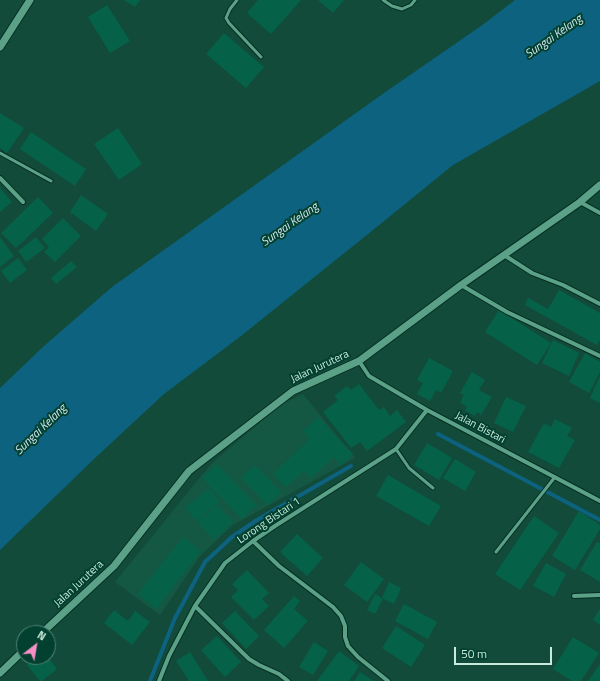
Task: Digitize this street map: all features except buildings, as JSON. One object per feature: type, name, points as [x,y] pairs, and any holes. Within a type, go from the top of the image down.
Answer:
[{"type":"street","points":[[1,43],[30,0]]},
{"type":"street","points":[[0,178],[23,202]]},
{"type":"street","name":"Jalan Jurutera","points":[[51,625],[114,566],[189,471],[293,391],[359,361],[504,255],[580,202],[600,185]]},
{"type":"street","points":[[580,202],[600,213]]},
{"type":"street","points":[[504,255],[532,273],[563,285],[600,304]]},
{"type":"street","points":[[461,286],[507,312],[600,356]]},
{"type":"street","name":"Jalan Bistari","points":[[359,361],[369,376],[426,410],[600,501]]},
{"type":"street","name":"Lorong Bistari 1","points":[[159,681],[169,656],[196,606],[225,563],[253,541],[396,449],[426,410]]},
{"type":"street","points":[[253,541],[279,566],[333,607],[341,616],[345,626],[345,637],[348,646],[358,657],[388,681]]},
{"type":"street","points":[[574,596],[600,595]]},
{"type":"street","points":[[196,606],[249,659],[259,666],[279,674],[288,681]]},
{"type":"street","points":[[0,673],[16,658]]},
{"type":"lane","points":[[237,0],[230,9],[226,18],[261,57]]},
{"type":"lane","points":[[384,0],[392,6],[402,9],[411,5],[415,0]]},
{"type":"lane","points":[[0,153],[51,181]]},
{"type":"lane","points":[[396,449],[409,468],[433,488]]},
{"type":"lane","points":[[496,552],[555,477]]},
{"type":"shaded area","points":[[303,394],[355,458],[233,525],[200,556],[160,615],[115,582],[211,464],[282,404]]},
{"type":"water","name":"Sungai Kelang","points":[[515,0],[600,0],[600,81],[453,165],[241,336],[164,394],[0,550],[0,388],[44,346],[112,287],[384,93],[481,26]]},
{"type":"waterway","points":[[438,434],[600,520]]},
{"type":"waterway","points":[[150,681],[175,618],[205,562],[232,537],[257,520],[351,466]]}]
